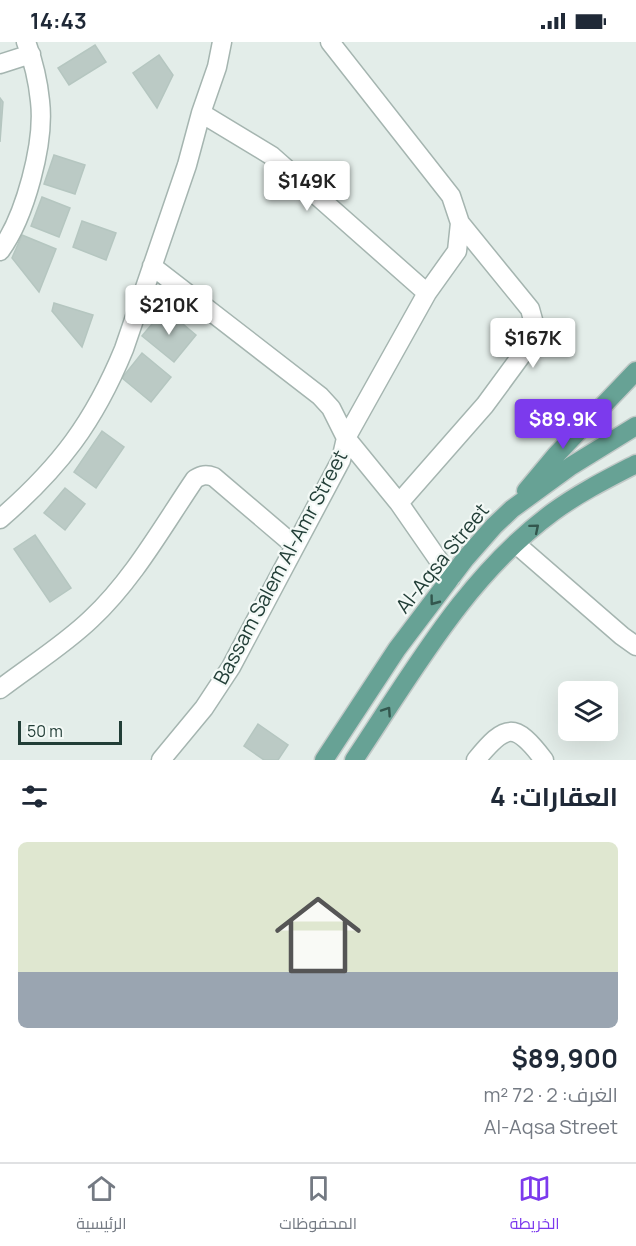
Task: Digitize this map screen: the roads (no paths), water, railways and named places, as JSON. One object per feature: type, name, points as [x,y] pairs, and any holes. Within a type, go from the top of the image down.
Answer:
[{"type":"main road","points":[[512,509],[556,455],[636,371]]},
{"type":"main road","name":"Al-Aqsa Street","points":[[324,760],[397,649],[485,536],[512,509],[571,466],[636,426]]},
{"type":"main road","points":[[354,760],[455,610],[480,579],[516,543],[553,512],[594,486],[633,467]]},
{"type":"street","points":[[0,519],[46,477],[68,450],[94,411],[124,349],[187,165],[201,113],[217,67],[222,42]]},
{"type":"street","points":[[330,42],[451,196],[460,223],[530,309],[535,327],[529,345],[485,405],[399,503]]},
{"type":"street","points":[[0,64],[28,48],[41,102],[40,135],[31,178],[20,213],[8,240],[0,251]]},
{"type":"street","points":[[201,113],[272,156],[427,293]]},
{"type":"street","points":[[451,578],[399,503],[346,438],[427,293],[457,251],[460,223]]},
{"type":"street","name":"Bassam Salem Al-Amr Street","points":[[152,266],[320,396],[331,408],[346,438],[341,460],[231,667],[204,708],[161,760]]},
{"type":"street","points":[[0,689],[97,614],[123,584],[195,479],[201,475],[214,477],[295,546]]},
{"type":"street","points":[[516,543],[631,636]]},
{"type":"street","points":[[476,760],[496,737],[510,732],[524,736],[544,760]]}]
